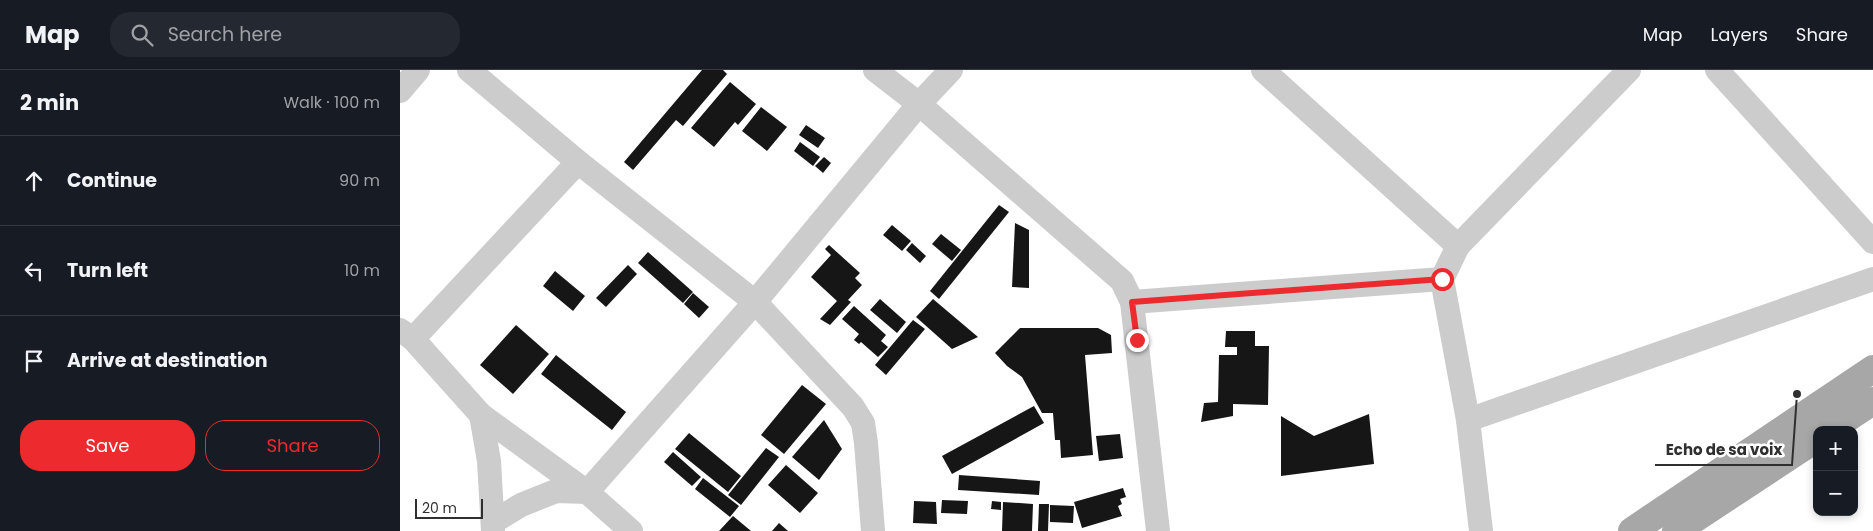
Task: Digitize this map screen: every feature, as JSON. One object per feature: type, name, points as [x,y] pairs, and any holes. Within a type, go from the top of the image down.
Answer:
[{"type":"main road","points":[[1632,531],[1873,369]]},
{"type":"main road","points":[[1835,426],[1873,401]]},
{"type":"main road","points":[[1676,531],[1813,441]]},
{"type":"street","points":[[400,91],[418,70]]},
{"type":"street","points":[[469,70],[578,162],[755,302],[853,407],[863,424],[872,531]]},
{"type":"street","points":[[875,70],[920,104],[1122,281],[1132,302],[1158,531]]},
{"type":"street","points":[[587,492],[755,302],[920,104],[952,70]]},
{"type":"street","points":[[1263,70],[1458,246]]},
{"type":"street","points":[[1481,531],[1468,420],[1442,279],[1458,246],[1629,70]]},
{"type":"street","points":[[1717,70],[1873,242]]},
{"type":"street","points":[[578,162],[407,334],[481,415],[587,492],[631,531]]},
{"type":"street","points":[[1132,302],[1442,279]]},
{"type":"street","points":[[1468,420],[1873,279]]},
{"type":"street","points":[[481,415],[489,461],[493,527]]},
{"type":"street","points":[[493,527],[521,505],[556,491],[587,492]]},
{"type":"building","points":[[702,70],[723,70],[727,74],[683,126],[676,120],[633,170],[624,162]]},
{"type":"building","points":[[730,82],[756,104],[738,125],[735,122],[714,147],[691,128]]},
{"type":"building","points":[[761,107],[787,127],[767,151],[742,131]]},
{"type":"building","points":[[806,125],[825,138],[818,148],[799,135]]},
{"type":"building","points":[[800,142],[820,157],[813,166],[794,151]]},
{"type":"building","points":[[824,157],[831,163],[823,173],[815,166]]},
{"type":"building","points":[[999,205],[1009,212],[939,299],[930,291]]},
{"type":"building","points":[[1015,223],[1029,230],[1029,288],[1012,287]]},
{"type":"building","points":[[892,225],[911,241],[902,251],[883,235]]},
{"type":"building","points":[[941,234],[961,250],[952,261],[932,244]]},
{"type":"building","points":[[912,243],[926,256],[920,263],[906,250]]},
{"type":"building","points":[[829,245],[860,273],[855,278],[862,285],[848,300],[851,302],[830,325],[820,319],[837,301],[811,277],[831,255],[825,249]]},
{"type":"building","points":[[648,252],[693,292],[683,303],[638,263]]},
{"type":"building","points":[[628,265],[637,274],[606,307],[596,298]]},
{"type":"building","points":[[555,271],[585,296],[573,311],[543,286]]},
{"type":"building","points":[[693,293],[709,307],[699,318],[684,304]]},
{"type":"building","points":[[880,299],[906,322],[897,333],[870,310]]},
{"type":"building","points":[[933,299],[978,337],[952,349],[916,317]]},
{"type":"building","points":[[854,306],[886,335],[881,341],[888,347],[878,357],[861,342],[859,344],[854,340],[859,334],[842,319]]},
{"type":"building","points":[[913,320],[925,329],[886,375],[875,365]]},
{"type":"building","points":[[516,325],[549,354],[513,394],[480,365]]},
{"type":"building","points":[[1020,328],[1098,328],[1111,335],[1112,353],[1085,355],[1093,455],[1061,458],[1060,440],[1055,440],[1053,413],[1042,413],[1022,377],[1007,366],[995,353]]},
{"type":"building","points":[[1226,331],[1255,331],[1255,346],[1269,346],[1268,405],[1233,404],[1233,416],[1201,422],[1204,403],[1218,402],[1219,355],[1237,355],[1237,347],[1225,347]]},
{"type":"building","points":[[556,355],[626,412],[612,430],[541,374]]},
{"type":"building","points":[[802,385],[826,404],[784,454],[761,435]]},
{"type":"building","points":[[1034,406],[1044,423],[952,474],[942,456]]},
{"type":"building","points":[[1369,414],[1374,464],[1281,476],[1281,416],[1314,436]]},
{"type":"building","points":[[824,420],[842,449],[819,480],[792,457]]},
{"type":"building","points":[[689,433],[741,476],[728,492],[675,449]]},
{"type":"building","points":[[1120,434],[1123,458],[1099,461],[1096,436]]},
{"type":"building","points":[[766,448],[779,457],[741,505],[728,495]]},
{"type":"building","points":[[673,452],[701,477],[692,486],[664,462]]},
{"type":"building","points":[[786,465],[818,493],[800,513],[768,485]]},
{"type":"building","points":[[959,475],[1040,481],[1039,495],[958,490]]},
{"type":"building","points":[[703,478],[739,506],[730,517],[695,489]]},
{"type":"building","points":[[1123,488],[1126,497],[1120,499],[1122,504],[1118,506],[1122,516],[1082,528],[1074,502]]},
{"type":"building","points":[[942,500],[968,501],[967,514],[941,513]]},
{"type":"building","points":[[914,501],[936,502],[937,524],[913,523]]},
{"type":"building","points":[[992,501],[1001,502],[1001,510],[991,509]]},
{"type":"building","points":[[1003,502],[1033,504],[1032,531],[1002,531]]},
{"type":"building","points":[[1039,504],[1049,504],[1048,531],[1038,531]]},
{"type":"building","points":[[1050,505],[1074,506],[1073,523],[1050,522]]},
{"type":"building","points":[[733,516],[751,531],[719,531]]},
{"type":"building","points":[[779,523],[788,531],[772,531]]},
{"type":"place","name":"Echo de sa voix","points":[[1797,394]]},
{"type":"route","points":[[1137,340],[1132,302],[1442,279]]}]
